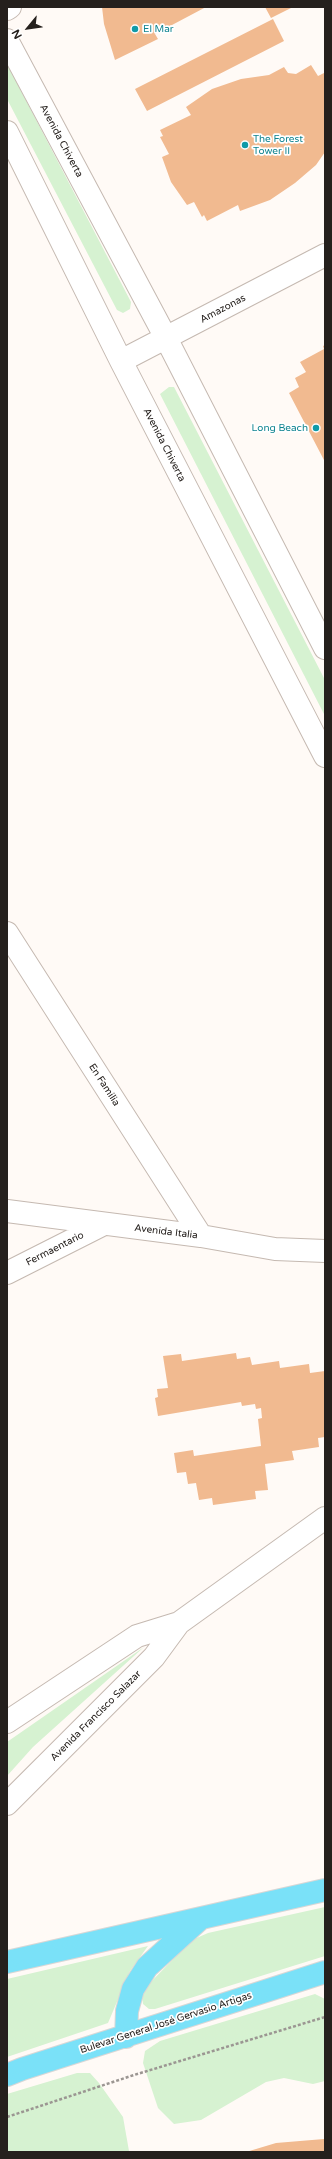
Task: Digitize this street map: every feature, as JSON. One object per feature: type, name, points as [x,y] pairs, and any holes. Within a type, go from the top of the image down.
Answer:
[{"type":"main road","points":[[7,1962],[325,1890]]},
{"type":"main road","points":[[126,2037],[128,2011],[137,1984],[147,1967],[202,1917]]},
{"type":"main road","name":"Bulevar General José Gervasio Artigas","points":[[7,2075],[325,1972]]},
{"type":"street","name":"Avenida Chiverta","points":[[7,40],[166,338],[325,648]]},
{"type":"street","name":"Avenida Chiverta","points":[[7,132],[121,361],[325,756]]},
{"type":"street","name":"Amazonas","points":[[121,361],[325,255]]},
{"type":"street","name":"En Familia","points":[[7,933],[201,1236]]},
{"type":"street","name":"Avenida Italia","points":[[7,1211],[201,1236],[275,1249],[325,1252]]},
{"type":"street","name":"Fermaentario","points":[[7,1273],[102,1224]]},
{"type":"street","name":"Avenida Francisco Salazar","points":[[7,1804],[154,1657],[179,1623],[325,1518]]},
{"type":"street","name":"Avenida Francisco Salazar","points":[[7,1722],[137,1636],[179,1623]]},
{"type":"path","points":[[7,2117],[134,2075],[325,2017]]},
{"type":"green space","points":[[7,64],[131,302],[130,309],[123,313],[117,310],[7,99]]},
{"type":"green space","points":[[169,387],[174,387],[325,680],[325,716],[160,394]]},
{"type":"green space","points":[[144,1647],[33,1747],[7,1776],[7,1742]]},
{"type":"green space","points":[[325,1907],[325,1956],[155,2009],[149,2009],[143,2004],[142,1997],[144,1989],[192,1940],[208,1933]]},
{"type":"green space","points":[[148,1946],[130,1971],[108,2023],[7,2057],[7,1979]]},
{"type":"green space","points":[[315,1994],[325,1999],[325,2081],[313,2084],[284,2078],[266,2082],[201,2120],[174,2124],[158,2108],[143,2063],[145,2051],[160,2041]]},
{"type":"green space","points":[[77,2073],[90,2073],[99,2083],[123,2117],[129,2151],[7,2152],[7,2094]]},
{"type":"building","name":"El Mar","points":[[102,7],[206,7],[155,34],[158,39],[115,60],[104,24]]},
{"type":"building","points":[[265,7],[293,7],[271,18]]},
{"type":"building","points":[[273,19],[284,41],[147,111],[135,89]]},
{"type":"building","name":"The Forest Tower II","points":[[311,65],[318,76],[324,73],[325,75],[325,152],[316,165],[295,183],[270,200],[240,211],[238,205],[207,221],[204,215],[202,217],[194,202],[187,205],[171,182],[162,157],[169,154],[160,137],[163,136],[160,130],[191,115],[186,107],[212,89],[241,79],[269,75],[284,67],[288,73],[296,74]]},
{"type":"building","name":"Long Beach","points":[[325,345],[325,462],[289,393],[299,387],[295,378],[306,372],[300,362],[324,349],[323,346]]},
{"type":"building","points":[[236,1353],[237,1359],[250,1357],[252,1365],[279,1361],[280,1368],[309,1364],[310,1373],[325,1371],[325,1437],[318,1438],[319,1447],[292,1451],[294,1460],[265,1464],[268,1490],[255,1491],[256,1499],[213,1505],[212,1498],[199,1500],[196,1483],[188,1484],[186,1472],[177,1473],[174,1453],[193,1450],[194,1456],[261,1446],[258,1419],[262,1418],[261,1408],[256,1409],[255,1404],[242,1406],[241,1402],[158,1416],[155,1398],[158,1397],[157,1389],[168,1388],[163,1356],[181,1354],[182,1361]]},
{"type":"building","points":[[324,2139],[325,2152],[246,2152],[276,2143]]},
{"type":"place","name":"El Mar","points":[[135,29]]},
{"type":"place","name":"The Forest Tower II","points":[[245,145]]},
{"type":"place","name":"Long Beach","points":[[316,428]]}]
